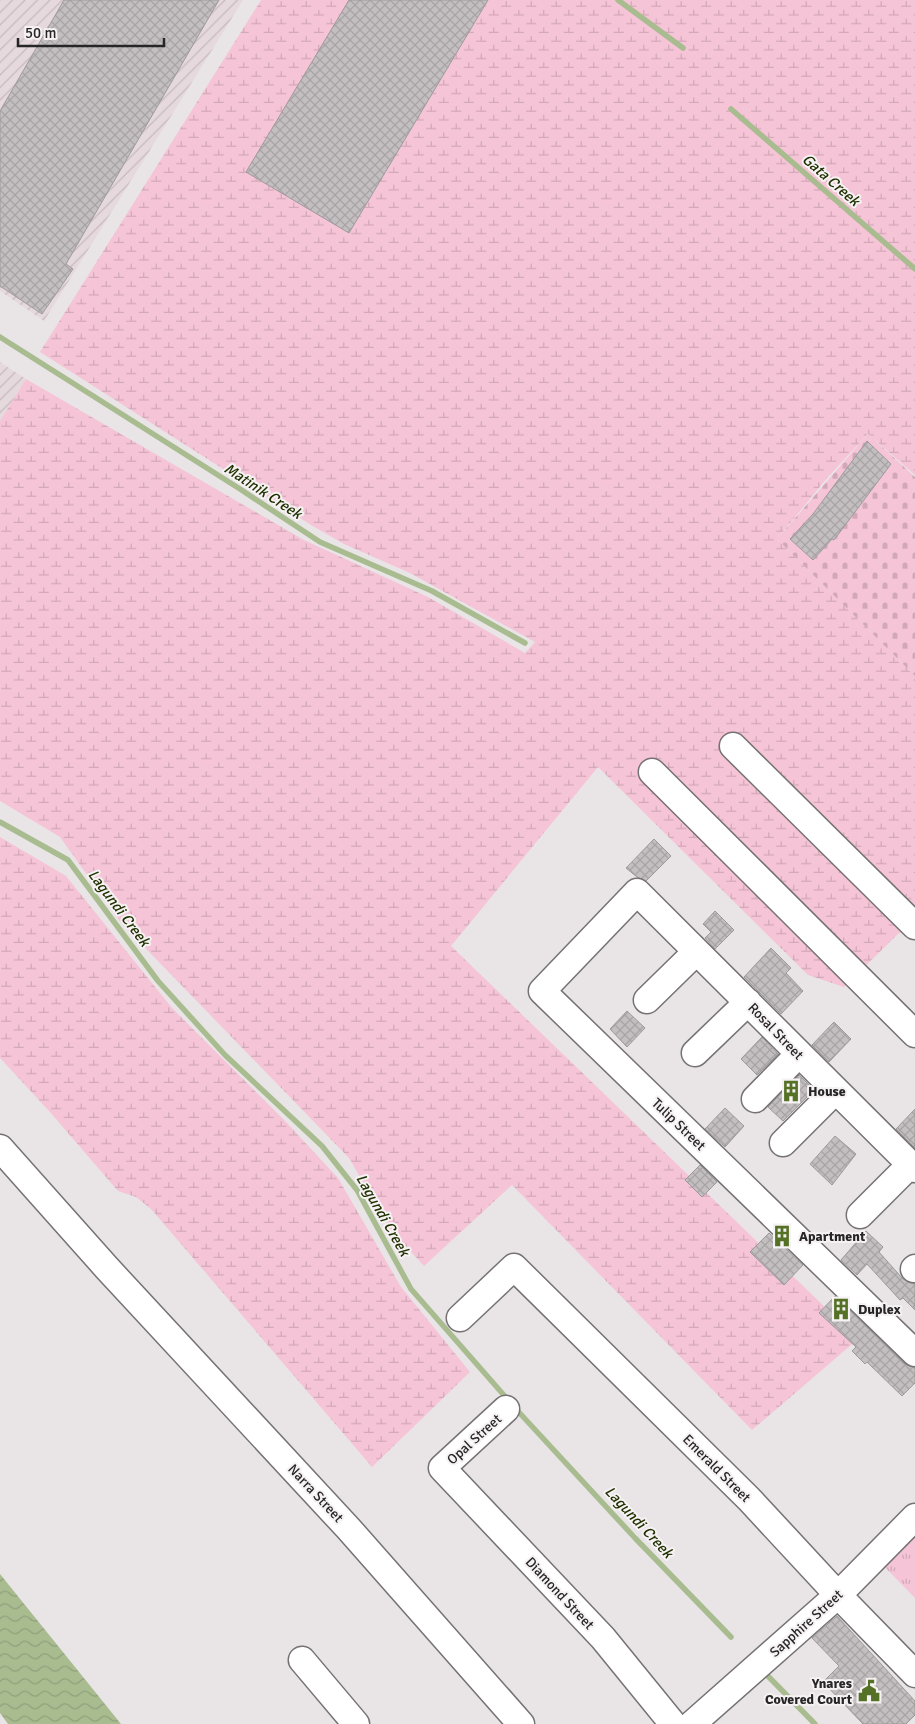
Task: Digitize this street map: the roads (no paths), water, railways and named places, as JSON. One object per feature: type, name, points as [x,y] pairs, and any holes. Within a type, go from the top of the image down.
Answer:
[{"type":"street","points":[[732,746],[915,926]]},
{"type":"street","points":[[652,772],[915,1034]]},
{"type":"street","name":"Rosal Street","points":[[637,892],[913,1167]]},
{"type":"street","name":"Tulip Street","points":[[637,892],[542,991],[915,1353]]},
{"type":"street","points":[[648,1000],[696,952]]},
{"type":"street","points":[[695,1052],[748,1002]]},
{"type":"street","points":[[755,1100],[799,1054]]},
{"type":"street","points":[[783,1143],[835,1091]]},
{"type":"street","name":"Narra Street","points":[[0,1148],[106,1267],[348,1528],[521,1724]]},
{"type":"street","points":[[860,1215],[913,1167]]},
{"type":"street","name":"Emerald Street","points":[[460,1318],[514,1267],[749,1499],[915,1674]]},
{"type":"street","name":"Opal Street","points":[[442,1468],[506,1409]]},
{"type":"street","name":"Diamond Street","points":[[442,1468],[603,1638],[672,1724]]},
{"type":"street","name":"Sapphire Street","points":[[692,1724],[838,1595],[915,1517]]},
{"type":"street","points":[[302,1660],[356,1724]]},
{"type":"water","points":[[0,1574],[121,1724],[8,1724],[0,1713]]},
{"type":"waterway","name":"Gata Creek","points":[[618,0],[683,48]]},
{"type":"waterway","name":"Gata Creek","points":[[731,109],[915,269]]},
{"type":"waterway","name":"Matinik Creek","points":[[0,337],[320,542],[432,591],[525,643]]},
{"type":"waterway","name":"Lagundi Creek","points":[[0,822],[68,860],[158,981],[225,1055],[322,1146],[357,1190],[411,1289],[509,1401]]},
{"type":"waterway","name":"Lagundi Creek","points":[[515,1408],[635,1538],[731,1637]]},
{"type":"waterway","name":"Lagundi Creek","points":[[762,1670],[815,1724]]},
{"type":"place","name":"House","points":[[791,1091]]},
{"type":"place","name":"Apartment","points":[[782,1236]]},
{"type":"place","name":"Duplex","points":[[841,1309]]},
{"type":"place","name":"Ynares Covered Court","points":[[869,1691]]}]
